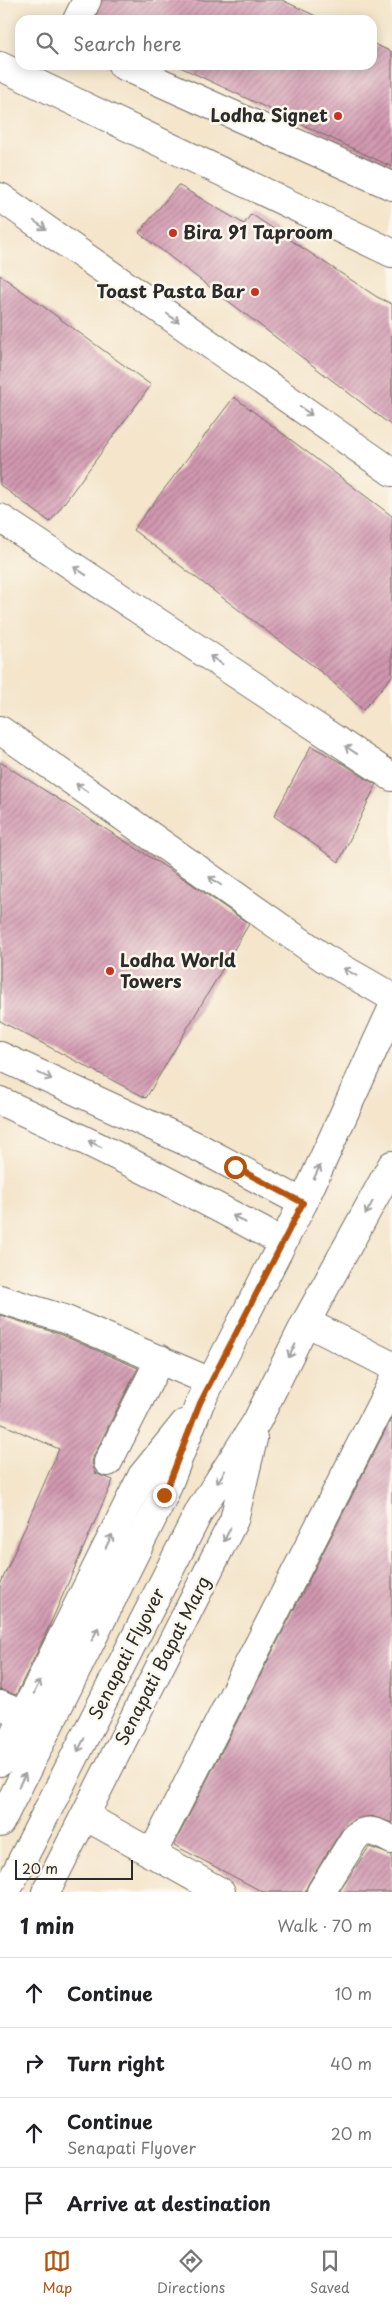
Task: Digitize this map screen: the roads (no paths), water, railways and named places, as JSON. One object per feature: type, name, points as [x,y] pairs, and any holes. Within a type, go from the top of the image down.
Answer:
[{"type":"main road","points":[[80,15],[87,0]]},
{"type":"main road","points":[[0,66],[392,252]]},
{"type":"main road","points":[[133,70],[392,186]]},
{"type":"main road","points":[[0,197],[392,472]]},
{"type":"main road","points":[[0,518],[390,772]]},
{"type":"main road","points":[[0,730],[324,958],[392,997]]},
{"type":"main road","points":[[0,1823],[164,1495],[205,1393],[303,1203],[392,1009]]},
{"type":"main road","points":[[0,1056],[198,1147],[303,1203]]},
{"type":"main road","points":[[0,1101],[81,1137],[282,1242]]},
{"type":"main road","points":[[176,1185],[198,1147]]},
{"type":"main road","points":[[257,1421],[306,1322],[392,1165]]},
{"type":"main road","points":[[0,1300],[64,1319],[160,1360],[205,1393]]},
{"type":"main road","points":[[306,1322],[392,1366]]},
{"type":"main road","points":[[108,1462],[160,1360]]},
{"type":"main road","points":[[152,1854],[392,1383]]},
{"type":"main road","points":[[0,1762],[12,1710],[142,1476],[205,1393]]},
{"type":"main road","name":"Senapati Bapat Marg","points":[[46,1892],[234,1520],[257,1421]]},
{"type":"main road","name":"Senapati Flyover","points":[[7,1891],[200,1510],[257,1421]]},
{"type":"main road","points":[[84,1816],[221,1892]]},
{"type":"main road","points":[[321,1892],[356,1836],[364,1830],[373,1831],[392,1840]]},
{"type":"place","name":"Lodha Signet","points":[[338,116]]},
{"type":"place","name":"Bira 91 Taproom","points":[[173,233]]},
{"type":"place","name":"Toast Pasta Bar","points":[[255,292]]},
{"type":"place","name":"Lodha World Towers","points":[[110,971]]}]
